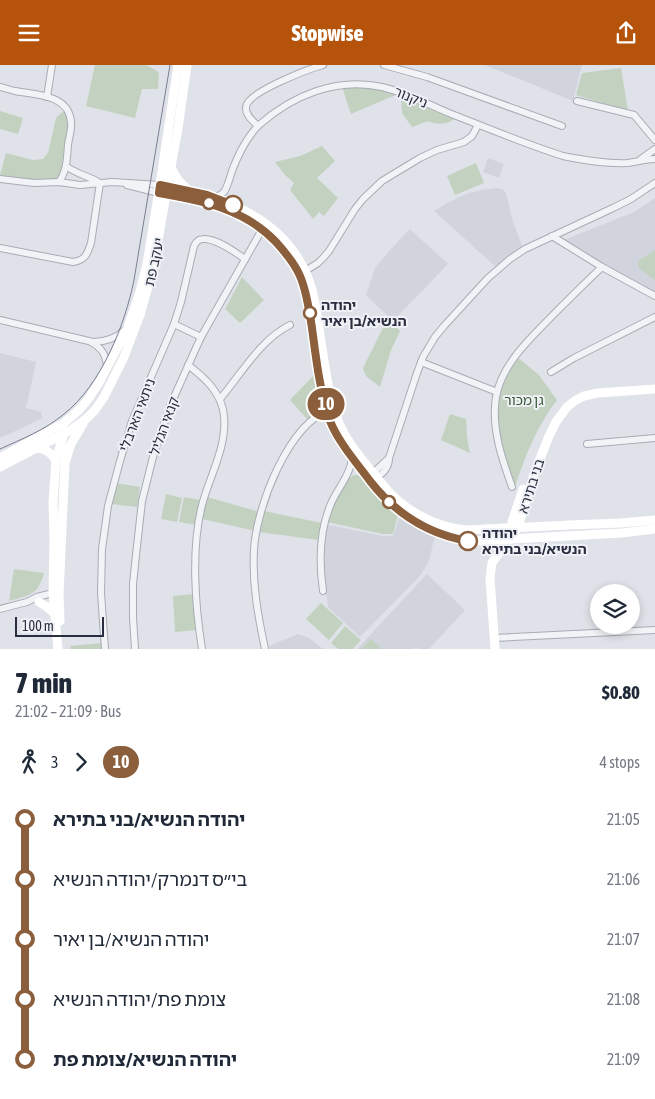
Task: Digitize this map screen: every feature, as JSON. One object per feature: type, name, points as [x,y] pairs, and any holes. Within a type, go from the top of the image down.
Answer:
[{"type":"street","points":[[47,97],[52,65]]},
{"type":"street","name":"יעקב פת","points":[[0,458],[64,423],[74,415],[89,399],[108,368],[128,327],[143,281],[163,190],[178,65]]},
{"type":"street","name":"יעקב פת","points":[[64,433],[86,419],[95,410],[104,397],[135,332],[149,285],[163,214],[163,190],[171,168],[187,65]]},
{"type":"street","points":[[258,126],[247,113],[247,103],[252,97],[290,78],[323,65]]},
{"type":"street","points":[[384,65],[428,77],[562,126]]},
{"type":"street","name":"ניקנור","points":[[226,188],[239,155],[258,126],[294,101],[335,85],[365,84],[384,87],[478,125],[564,156],[613,163],[628,163],[655,157]]},
{"type":"street","points":[[0,87],[60,101],[68,110],[71,128],[66,166],[59,182]]},
{"type":"street","points":[[577,101],[634,115],[655,140]]},
{"type":"street","points":[[303,273],[323,258],[355,209],[382,181],[420,158],[470,139],[478,125]]},
{"type":"street","points":[[655,148],[655,157]]},
{"type":"street","name":"ניקנור","points":[[635,161],[655,148]]},
{"type":"street","points":[[66,166],[100,183]]},
{"type":"street","points":[[171,168],[186,194],[264,226]]},
{"type":"street","points":[[71,185],[68,175],[75,171]]},
{"type":"street","points":[[0,179],[34,183],[59,182],[71,185],[116,182],[214,197],[252,214],[303,273],[318,368],[336,432],[352,457],[398,501],[418,515],[434,523],[466,530],[655,520]]},
{"type":"street","points":[[0,248],[73,262],[81,261],[85,257],[91,243],[100,183]]},
{"type":"street","points":[[347,473],[356,471],[371,476],[386,468],[421,362],[435,337],[488,278],[520,252],[625,202],[655,183]]},
{"type":"street","points":[[214,197],[222,194],[226,188]]},
{"type":"street","points":[[226,188],[226,196],[231,204]]},
{"type":"street","points":[[163,214],[186,194]]},
{"type":"street","name":"קנאי הגליל","points":[[135,649],[133,589],[142,501],[148,474],[164,423],[201,337],[264,226]]},
{"type":"street","points":[[552,236],[602,267],[655,296]]},
{"type":"street","name":"ניתאי הארבלי","points":[[105,649],[101,593],[102,549],[108,506],[132,421],[174,324],[194,246],[202,238],[219,243],[245,259]]},
{"type":"street","points":[[512,487],[497,436],[495,408],[500,382],[517,354],[602,267]]},
{"type":"street","points":[[551,371],[574,357],[655,317]]},
{"type":"street","points":[[0,321],[90,341],[106,341],[119,335],[128,327]]},
{"type":"street","points":[[174,324],[201,337]]},
{"type":"street","points":[[220,399],[270,339],[280,330],[290,325]]},
{"type":"street","points":[[90,341],[102,350],[108,368]]},
{"type":"street","points":[[421,362],[497,392]]},
{"type":"street","points":[[188,365],[206,381],[220,399],[224,416],[224,440],[202,506],[196,547],[196,603],[202,649]]},
{"type":"street","name":"בני בתירא","points":[[514,528],[519,500],[544,437],[553,418],[561,407],[569,399],[586,391],[655,384]]},
{"type":"street","name":"בני בתירא","points":[[495,558],[509,539],[523,508],[549,436],[567,407],[587,395],[655,389]]},
{"type":"street","points":[[330,410],[384,497],[404,515],[431,530],[449,537],[473,541],[488,541],[622,533],[655,529]]},
{"type":"street","points":[[265,649],[259,624],[254,579],[254,548],[266,494],[284,455],[296,438],[316,417],[330,410]]},
{"type":"street","name":"יעקב פת","points":[[58,649],[54,613],[60,464],[57,441],[74,415]]},
{"type":"street","points":[[37,448],[50,453],[60,464],[86,419]]},
{"type":"street","points":[[38,437],[45,435],[57,441]]},
{"type":"street","points":[[587,444],[655,438]]},
{"type":"street","points":[[0,467],[37,448],[57,441]]},
{"type":"street","points":[[323,591],[320,550],[323,527],[330,507],[351,465],[352,457]]},
{"type":"street","points":[[523,508],[529,520],[538,527]]},
{"type":"street","points":[[488,541],[496,549],[490,578],[495,649]]},
{"type":"street","points":[[0,609],[27,602],[37,597],[55,596]]},
{"type":"street","points":[[27,602],[39,602],[55,596]]},
{"type":"street","name":"יעקב פת","points":[[55,596],[64,649]]},
{"type":"street","points":[[39,602],[54,613]]},
{"type":"street","points":[[494,638],[655,630]]},
{"type":"shaded area","points":[[485,65],[582,65],[573,101]]},
{"type":"shaded area","points":[[488,158],[504,164],[499,178],[483,172]]},
{"type":"shaded area","points":[[495,188],[502,189],[506,193],[513,222],[523,248],[497,268],[434,211],[469,193]]},
{"type":"shaded area","points":[[655,198],[655,292],[564,240],[634,212]]},
{"type":"shaded area","points":[[410,229],[448,264],[393,321],[366,295],[375,268]]},
{"type":"shaded area","points":[[0,353],[36,362],[26,408],[41,412],[42,418],[0,438]]},
{"type":"shaded area","points":[[400,516],[435,535],[429,561],[420,576],[360,637],[328,607],[321,549],[325,524],[382,536],[393,536]]},
{"type":"shaded area","points":[[427,574],[465,610],[429,649],[418,649],[416,647],[414,649],[357,649]]},
{"type":"shaded area","points":[[298,634],[309,638],[323,649],[270,649],[269,646]]},
{"type":"green space","points":[[95,65],[146,65],[159,72],[158,89],[142,89],[135,118],[86,106]]},
{"type":"green space","points":[[621,68],[628,111],[576,95],[582,73]]},
{"type":"green space","points":[[361,86],[384,89],[398,94],[351,114],[342,87]]},
{"type":"green space","points":[[401,95],[455,118],[446,123],[438,124],[428,121],[412,127],[402,113]]},
{"type":"green space","points":[[0,111],[23,118],[18,134],[0,129]]},
{"type":"green space","points":[[67,111],[69,120],[63,170],[55,181],[28,180],[0,175],[6,153],[33,160],[43,159],[48,153],[56,118],[61,113]]},
{"type":"green space","points":[[322,146],[335,161],[317,178],[338,198],[324,216],[319,212],[313,219],[290,190],[294,183],[275,162],[300,156]]},
{"type":"green space","points":[[476,163],[484,183],[455,195],[447,176]]},
{"type":"green space","points":[[655,250],[655,280],[639,268],[638,261]]},
{"type":"green space","points":[[242,277],[264,300],[240,323],[225,309]]},
{"type":"green space","points":[[388,319],[400,331],[391,350],[380,387],[366,376],[363,369]]},
{"type":"green space","name":"גן מכור","points":[[517,357],[539,375],[557,400],[543,420],[532,442],[515,487],[502,448],[497,420],[497,406],[503,380]]},
{"type":"green space","points":[[315,374],[322,411],[308,420],[290,400]]},
{"type":"green space","points":[[450,414],[466,419],[470,453],[441,440]]},
{"type":"green space","points":[[354,475],[362,477],[398,515],[393,534],[383,534],[327,522],[345,483]]},
{"type":"green space","points":[[116,483],[140,487],[137,507],[111,504]]},
{"type":"green space","points":[[166,494],[182,498],[177,522],[161,519]]},
{"type":"green space","points":[[184,497],[200,500],[196,525],[179,522]]},
{"type":"green space","points":[[207,497],[260,512],[256,531],[202,519]]},
{"type":"green space","points":[[264,511],[322,523],[319,540],[259,532]]},
{"type":"green space","points":[[14,569],[44,573],[36,590],[9,601]]},
{"type":"green space","points":[[194,594],[197,630],[175,632],[173,596]]},
{"type":"green space","points":[[321,603],[343,623],[329,640],[306,619]]},
{"type":"green space","points":[[345,626],[361,640],[353,649],[338,649],[331,643]]},
{"type":"green space","points":[[371,639],[382,649],[361,649]]},
{"type":"green space","points":[[104,643],[104,649],[71,649],[70,646]]},
{"type":"tram line","points":[[0,449],[25,438],[57,420],[77,402],[100,371],[118,335],[134,280],[170,65]]},
{"type":"bus line","name":"10","points":[[233,205],[207,195],[160,185],[159,193],[204,202],[239,215],[262,229],[283,250],[299,274],[304,287],[327,411],[336,432],[347,450],[384,497],[404,515],[431,530],[449,537],[468,541]]},
{"type":"place","name":"יהודה הנשיא/בן יאיר","points":[[310,313]]},
{"type":"place","name":"יהודה הנשיא/בני בתירא","points":[[468,541]]}]
